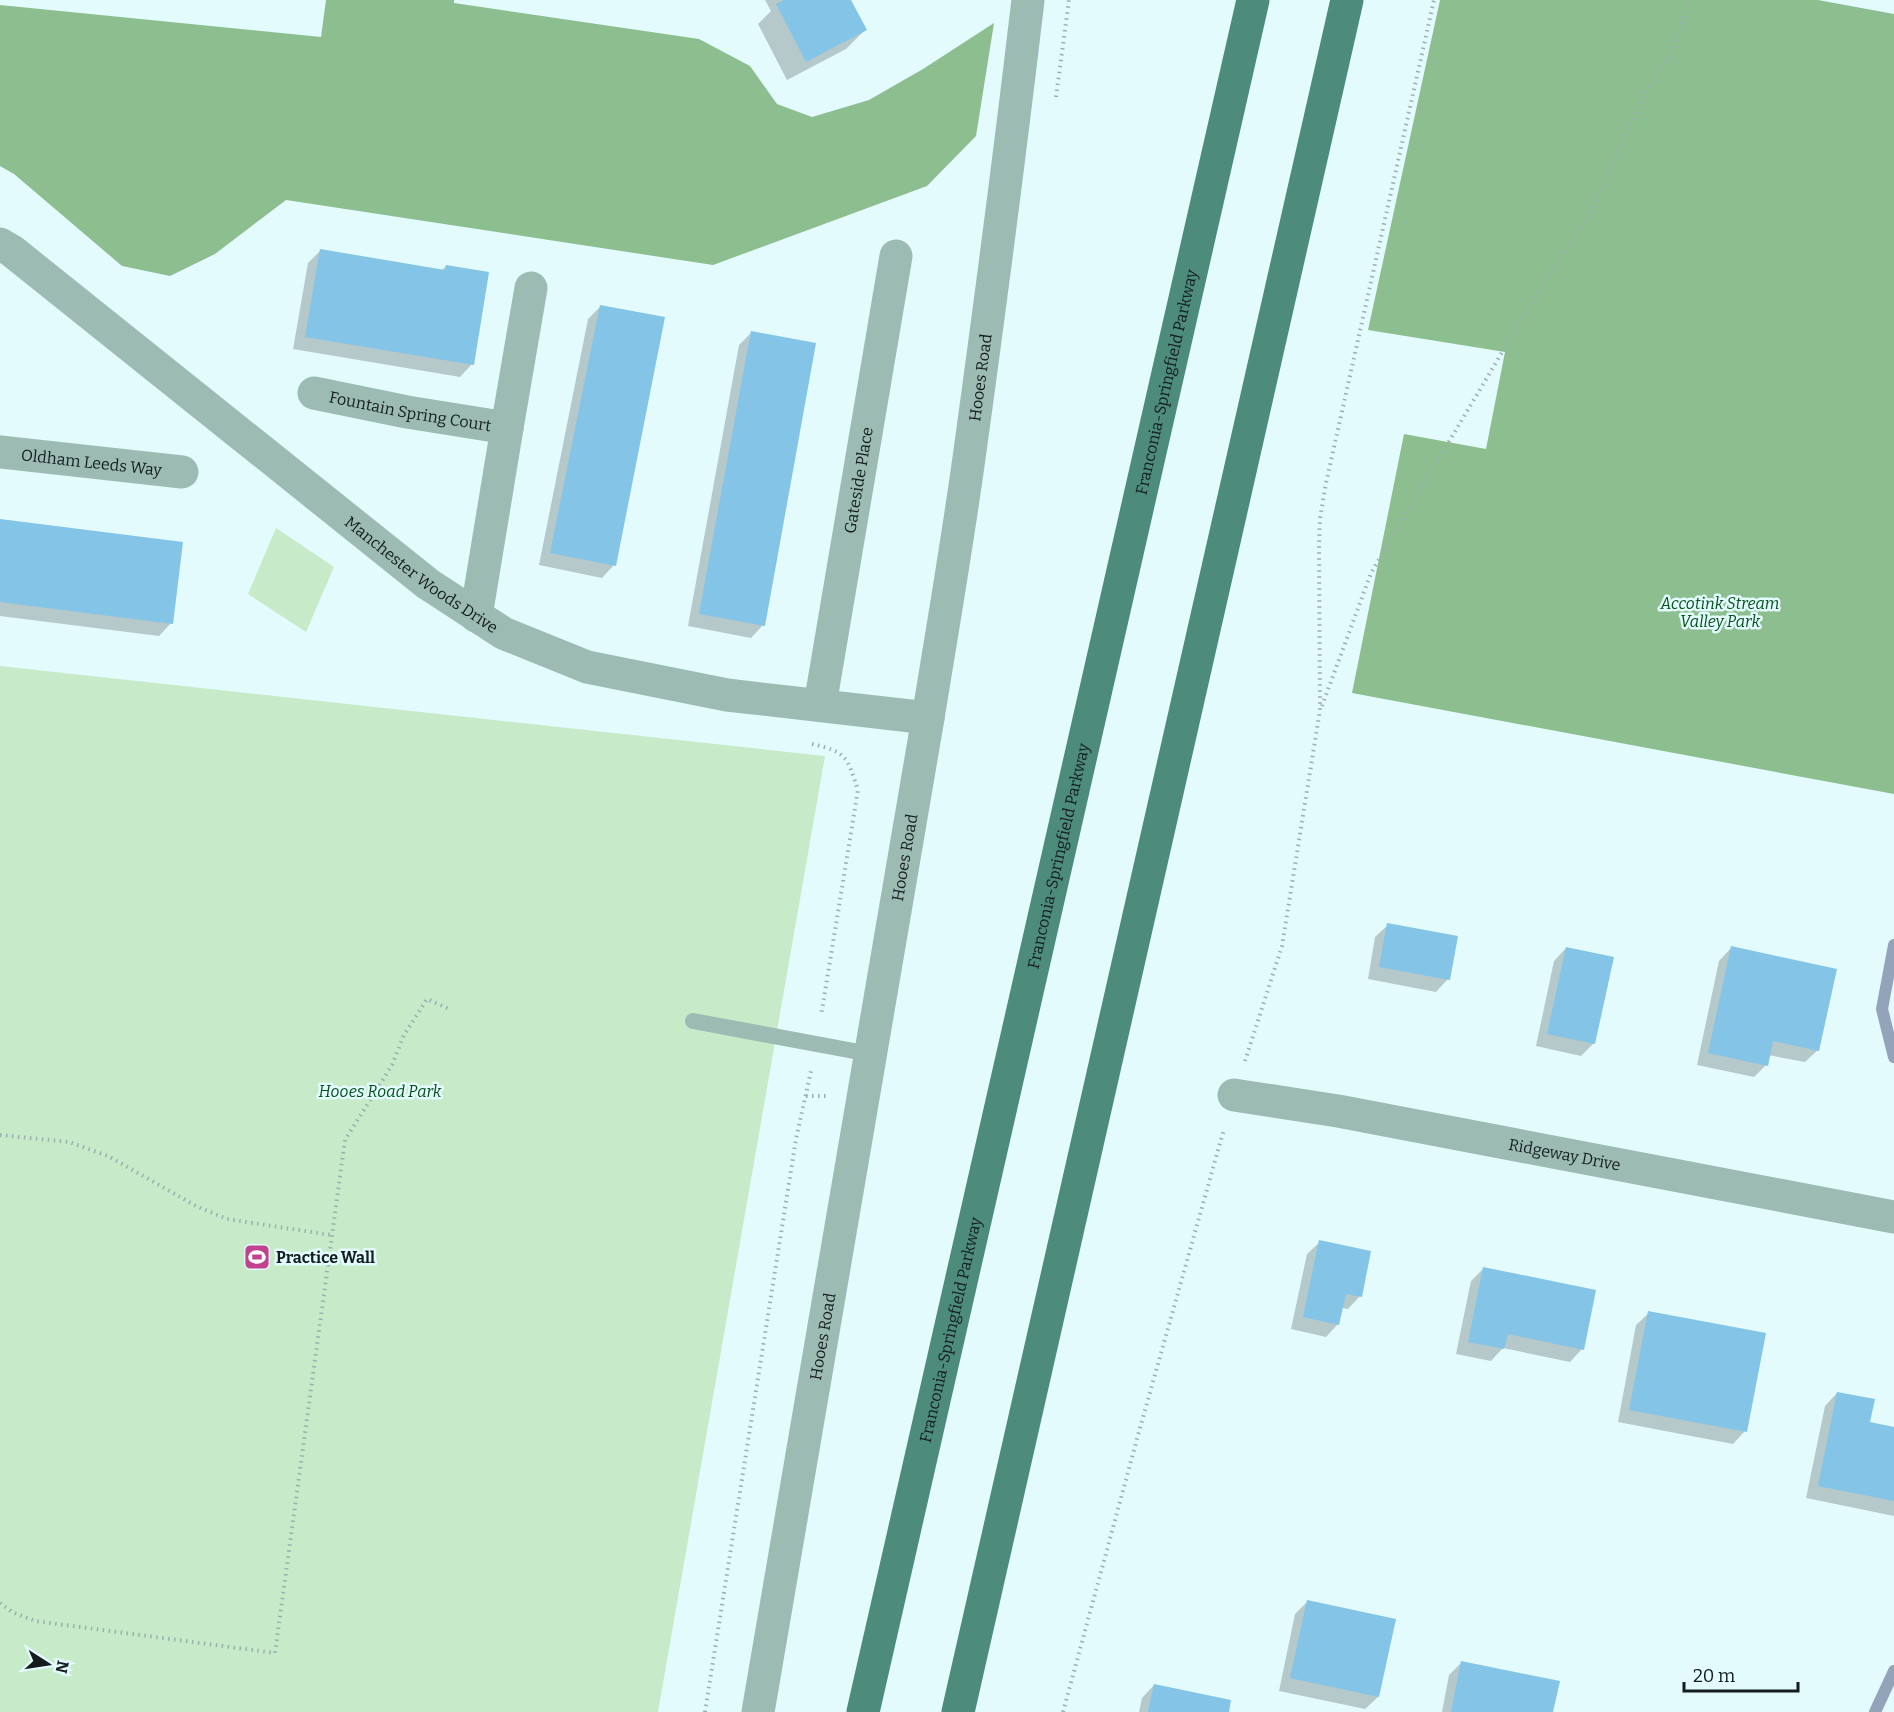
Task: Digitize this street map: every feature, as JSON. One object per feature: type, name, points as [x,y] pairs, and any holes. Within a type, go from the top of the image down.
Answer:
[{"type":"main road","name":"Franconia-Springfield Parkway","points":[[863,1712],[1253,0]]},
{"type":"main road","points":[[958,1712],[1347,0]]},
{"type":"street","name":"Hooes Road","points":[[758,1712],[928,718],[970,448],[1028,0]]},
{"type":"street","name":"Manchester Woods Drive","points":[[0,244],[12,251],[428,584],[503,633],[587,667],[727,695],[928,718]]},
{"type":"street","name":"Gateside Place","points":[[819,705],[896,256]]},
{"type":"street","name":"Fountain Spring Court","points":[[476,616],[531,288]]},
{"type":"street","name":"Fountain Spring Court","points":[[314,393],[407,412],[507,428]]},
{"type":"street","name":"Oldham Leeds Way","points":[[0,452],[182,472]]},
{"type":"street","name":"Ridgeway Drive","points":[[1234,1095],[1350,1113],[1894,1217]]},
{"type":"lane","points":[[693,1022],[870,1054]]},
{"type":"path","points":[[1063,1712],[1143,1416],[1234,1095],[1282,946],[1320,710],[1318,544],[1320,518],[1434,0]]},
{"type":"path","points":[[1320,710],[1371,573],[1523,317],[1589,216],[1644,95],[1675,48],[1688,0]]},
{"type":"path","points":[[705,1712],[796,1139],[817,1044],[858,790],[849,763],[834,749],[802,742]]},
{"type":"path","points":[[1,1604],[12,1612],[34,1621],[275,1653],[345,1140],[392,1065],[404,1035],[427,999],[449,1009]]},
{"type":"path","points":[[0,1135],[69,1142],[108,1156],[196,1206],[226,1219],[331,1235]]},
{"type":"green space","points":[[326,0],[454,0],[454,3],[699,39],[750,66],[777,104],[812,117],[869,100],[923,69],[994,23],[976,136],[927,186],[713,265],[286,200],[215,254],[170,276],[122,266],[14,174],[0,166],[0,5],[321,37]]},
{"type":"green space","name":"Accotink Stream Valley Park","points":[[1440,0],[1818,0],[1894,14],[1894,794],[1352,693],[1404,434],[1486,449],[1505,352],[1368,330]]},
{"type":"green space","points":[[276,528],[334,567],[306,632],[248,594]]},
{"type":"green space","name":"Hooes Road Park","points":[[0,666],[825,756],[658,1712],[0,1712]]},
{"type":"building","points":[[784,0],[851,0],[867,30],[806,62],[776,4]]},
{"type":"building","points":[[320,249],[445,270],[446,265],[489,272],[474,365],[305,337]]},
{"type":"building","points":[[600,305],[665,317],[616,566],[550,553]]},
{"type":"building","points":[[751,331],[816,343],[765,626],[699,614]]},
{"type":"building","points":[[0,519],[183,542],[173,624],[0,602]]},
{"type":"building","points":[[1387,923],[1458,936],[1450,980],[1379,967]]},
{"type":"building","points":[[1731,946],[1837,969],[1819,1051],[1773,1041],[1768,1066],[1708,1053]]},
{"type":"building","points":[[1566,947],[1614,957],[1595,1044],[1547,1034]]},
{"type":"building","points":[[1319,1240],[1371,1251],[1362,1297],[1346,1294],[1339,1325],[1303,1317]]},
{"type":"building","points":[[1483,1267],[1596,1290],[1584,1350],[1508,1334],[1504,1349],[1468,1342]]},
{"type":"building","points":[[1648,1311],[1766,1333],[1747,1432],[1629,1410]]},
{"type":"building","points":[[1837,1392],[1875,1399],[1870,1422],[1894,1427],[1894,1501],[1818,1486]]},
{"type":"building","points":[[1307,1600],[1396,1619],[1379,1697],[1290,1678]]},
{"type":"building","points":[[1461,1661],[1560,1681],[1553,1712],[1451,1712]]},
{"type":"building","points":[[1154,1684],[1231,1700],[1229,1712],[1148,1712]]},
{"type":"waterway","points":[[1894,945],[1882,1009],[1894,1057]]},
{"type":"waterway","points":[[1875,1712],[1894,1671]]},
{"type":"place","name":"Practice Wall","points":[[257,1257]]}]
